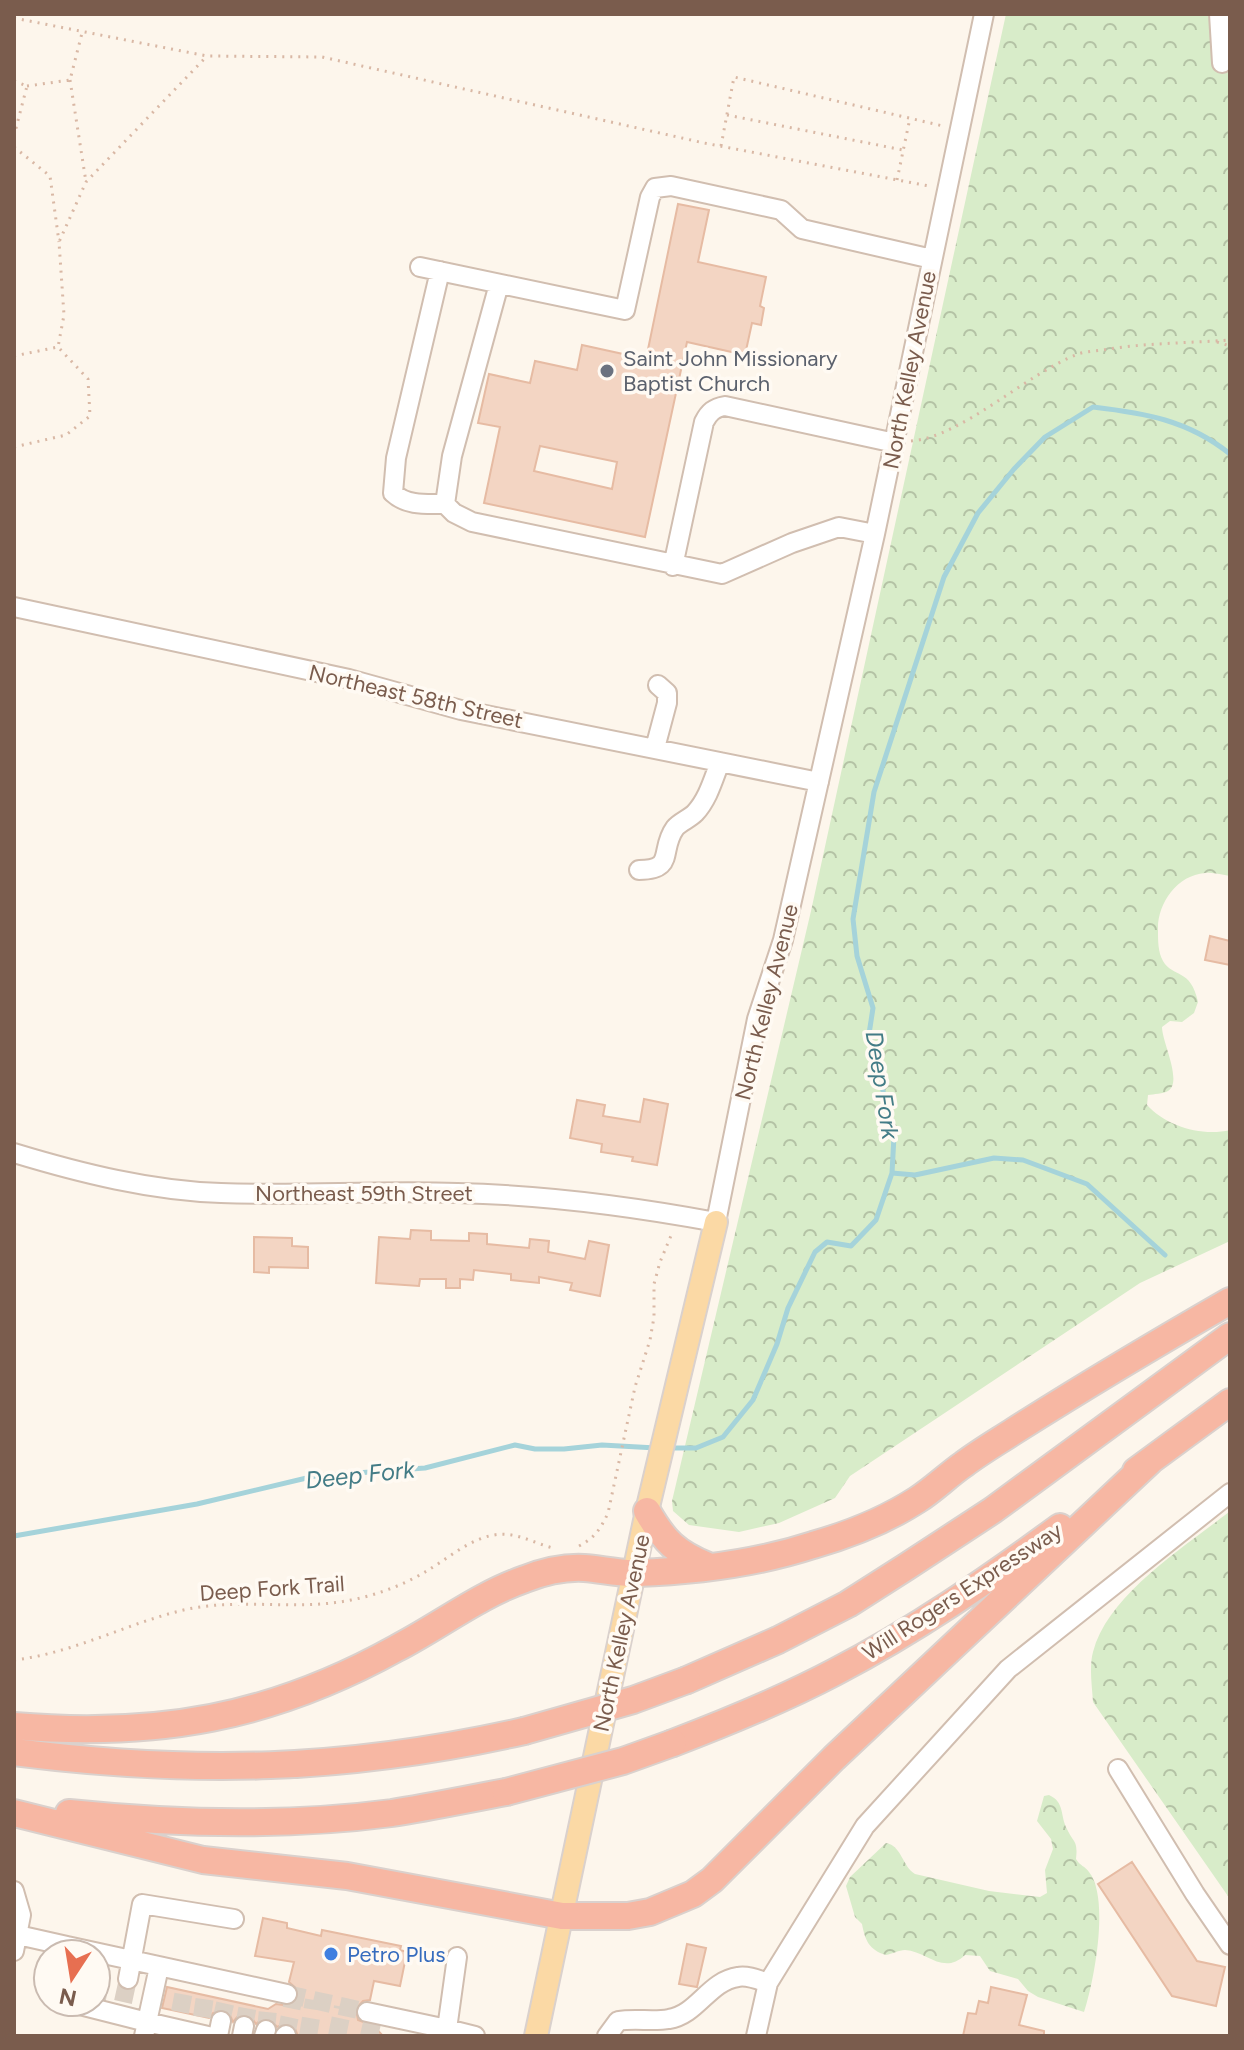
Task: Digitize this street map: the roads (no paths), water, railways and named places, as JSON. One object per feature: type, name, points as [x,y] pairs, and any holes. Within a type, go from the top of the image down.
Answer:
[{"type":"highway","points":[[14,1726],[122,1730],[181,1724],[226,1715],[266,1705],[329,1682],[399,1647],[501,1587],[531,1577],[580,1568],[633,1574],[708,1566],[768,1557],[814,1545],[916,1501],[963,1464],[1089,1383],[1230,1301]]},
{"type":"highway","points":[[14,1752],[145,1765],[285,1767],[452,1748],[633,1700],[778,1640],[848,1604],[993,1510],[1230,1336]]},
{"type":"highway","name":"Will Rogers Expressway","points":[[14,1805],[121,1819],[203,1823],[391,1813],[506,1792],[623,1761],[784,1698],[883,1645],[1004,1569],[1230,1402]]},
{"type":"highway","points":[[14,1813],[203,1860],[347,1876],[562,1916],[628,1916],[650,1912],[693,1894],[712,1880],[834,1758],[1150,1461]]},
{"type":"highway","points":[[647,1511],[662,1537],[683,1556],[708,1566]]},
{"type":"main road","name":"North Kelley Avenue","points":[[536,2036],[633,1574],[716,1222]]},
{"type":"street","name":"North Kelley Avenue","points":[[716,1222],[757,1019],[783,940],[875,534],[984,14]]},
{"type":"street","points":[[1219,14],[1222,63]]},
{"type":"street","points":[[420,267],[625,310],[650,197],[655,188],[671,186],[781,210],[802,229],[932,259]]},
{"type":"street","points":[[440,271],[396,458],[393,493],[408,503],[445,504],[454,513],[472,522],[722,574],[792,543],[839,527],[875,534]]},
{"type":"street","points":[[445,504],[452,456],[499,284]]},
{"type":"street","points":[[673,566],[704,422],[716,407],[725,406],[895,443]]},
{"type":"street","name":"Northeast 58th Street","points":[[14,607],[349,679],[461,710],[819,782]]},
{"type":"street","points":[[655,748],[667,703],[667,693],[658,685]]},
{"type":"street","points":[[639,870],[655,870],[664,863],[675,827],[695,813],[708,794],[720,762]]},
{"type":"street","name":"Northeast 59th Street","points":[[14,1153],[116,1180],[218,1193],[454,1192],[547,1196],[716,1222]]},
{"type":"street","points":[[756,2036],[768,1983],[865,1826],[1008,1669],[1230,1493]]},
{"type":"street","points":[[1118,1769],[1230,1945]]},
{"type":"street","points":[[14,1891],[21,1915],[16,1943]]},
{"type":"street","points":[[130,1970],[142,1904],[234,1919]]},
{"type":"street","points":[[446,2033],[457,1957]]},
{"type":"street","points":[[112,1966],[130,1970],[159,1967],[186,1982],[249,1996],[276,1998]]},
{"type":"street","points":[[146,2029],[159,1967]]},
{"type":"street","points":[[607,2036],[618,2021],[651,2027],[689,2011],[723,1981],[740,1976],[768,1983]]},
{"type":"street","points":[[112,2007],[122,2008],[146,2029]]},
{"type":"street","points":[[371,2016],[395,2026],[475,2036]]},
{"type":"street","points":[[146,2029],[178,2020],[210,2029]]},
{"type":"waterway","name":"Deep Fork","points":[[670,1448],[696,1448],[723,1437],[753,1400],[777,1344],[788,1308],[815,1252],[827,1242],[851,1246],[876,1220],[892,1173],[894,1136],[869,1034],[873,1008],[857,956],[853,919],[874,792],[944,577],[978,513],[1045,437],[1093,407],[1165,420],[1198,433],[1230,454]]},
{"type":"waterway","points":[[892,1173],[915,1175],[994,1158],[1023,1160],[1087,1184],[1165,1255]]},
{"type":"waterway","name":"Deep Fork","points":[[14,1536],[197,1504],[315,1476],[425,1468],[515,1445],[535,1449],[602,1445],[656,1448]]},
{"type":"tunnel","points":[[123,2002],[128,1979]]},
{"type":"tunnel","points":[[180,2012],[184,1991]]},
{"type":"tunnel","points":[[287,1994],[367,2012]]},
{"type":"tunnel","points":[[202,2017],[205,1996]]},
{"type":"tunnel","points":[[286,2035],[294,1996]]},
{"type":"tunnel","points":[[221,2021],[226,2000]]},
{"type":"tunnel","points":[[308,2036],[314,2000]]},
{"type":"tunnel","points":[[244,2026],[248,2005]]},
{"type":"tunnel","points":[[337,2036],[343,2007]]},
{"type":"tunnel","points":[[266,2030],[268,2009]]},
{"type":"tunnel","points":[[369,2036],[372,2023]]},
{"type":"place","name":"Saint John Missionary Baptist Church","points":[[607,371]]},
{"type":"place","name":"Petro Plus","points":[[331,1954]]}]
